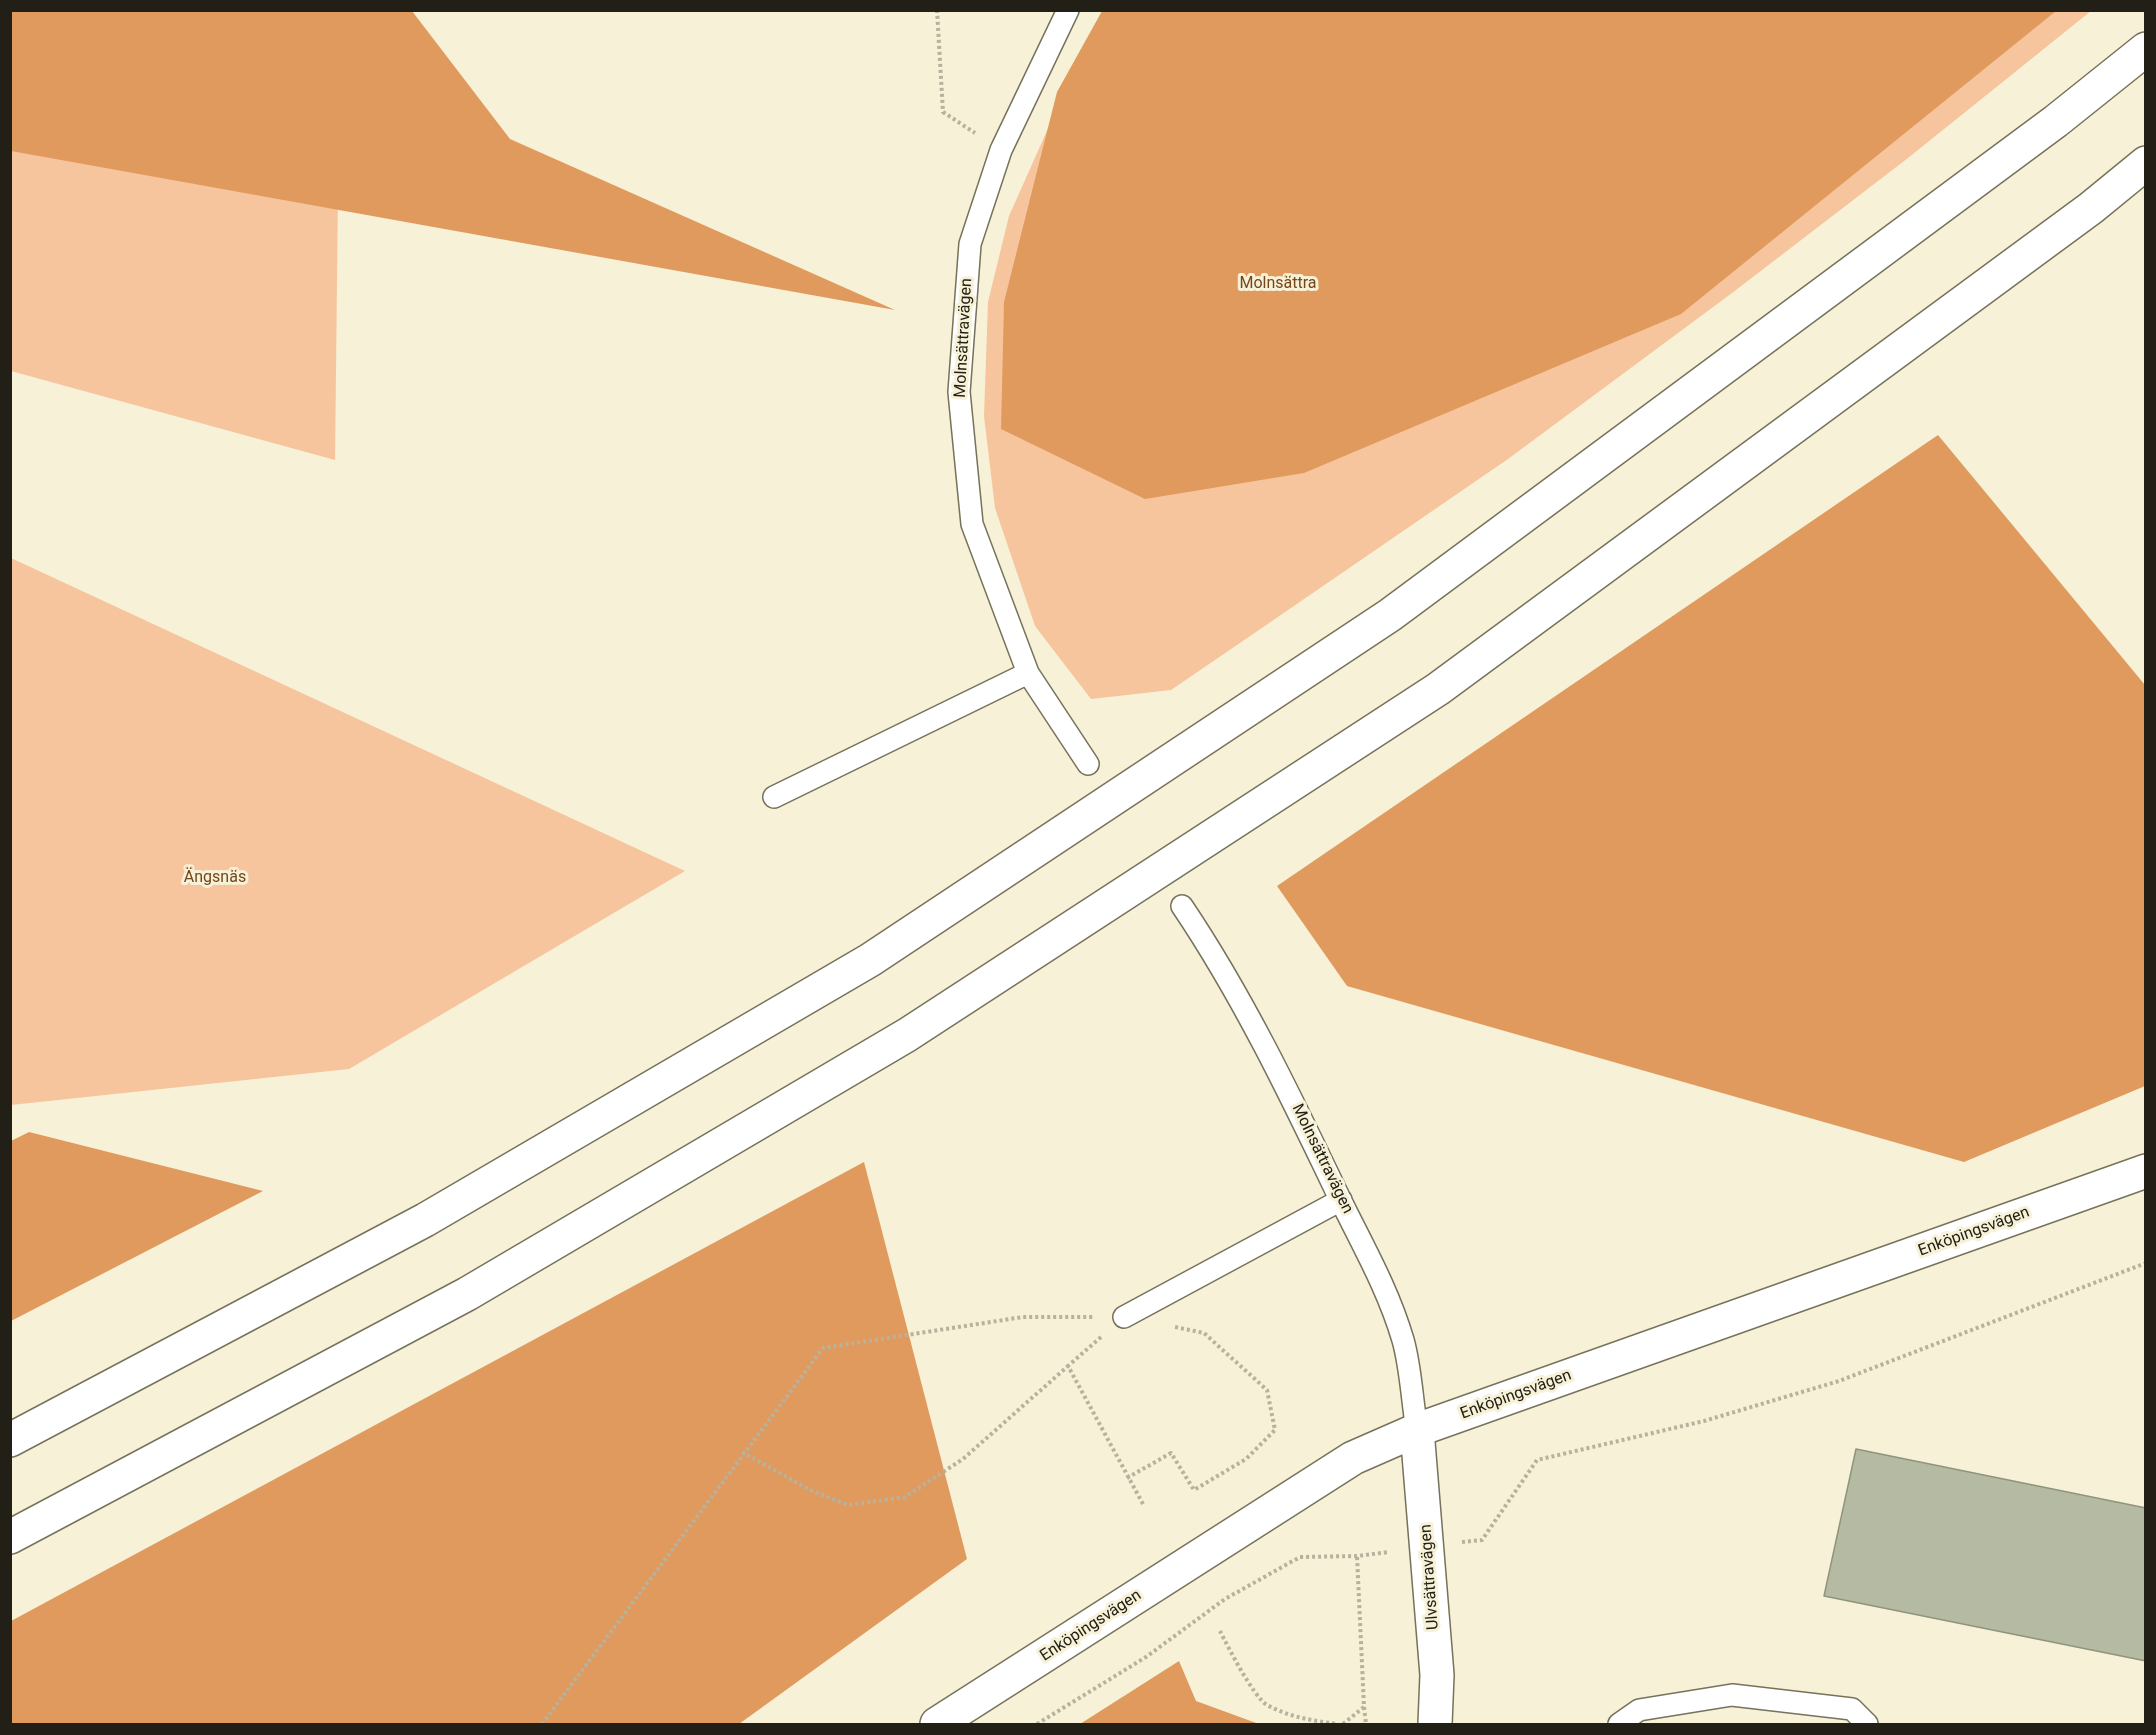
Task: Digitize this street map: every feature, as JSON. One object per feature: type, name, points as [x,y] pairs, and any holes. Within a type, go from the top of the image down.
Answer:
[{"type":"main road","points":[[10,1440],[425,1220],[870,960],[1390,615],[2056,121],[2145,49]]},
{"type":"main road","points":[[10,1537],[467,1294],[917,1028],[1438,689],[2091,208],[2145,163]]},
{"type":"main road","name":"Enköpingsvägen","points":[[937,1725],[1353,1458],[1417,1430],[2145,1171]]},
{"type":"main road","name":"Ulvsättravägen","points":[[1417,1430],[1437,1675],[1435,1725]]},
{"type":"lane","name":"Molnsättravägen","points":[[1068,10],[1001,150],[970,244],[959,393],[972,524],[1028,673],[1088,764]]},
{"type":"lane","points":[[774,797],[1028,673]]},
{"type":"lane","name":"Molnsättravägen","points":[[1182,906],[1262,1041],[1308,1127],[1341,1200],[1375,1265],[1404,1341],[1417,1430]]},
{"type":"lane","points":[[1124,1317],[1341,1200]]},
{"type":"lane","points":[[1619,1725],[1639,1710],[1732,1695],[1852,1709],[1868,1725]]},
{"type":"path","points":[[938,10],[943,112],[1001,150]]},
{"type":"path","points":[[1037,1725],[1146,1657],[1226,1599],[1300,1557],[1357,1556],[1482,1540],[1538,1460],[1704,1421],[1839,1381],[2145,1263]]},
{"type":"path","points":[[542,1725],[742,1452],[823,1348],[1023,1317],[1124,1317],[1204,1333],[1267,1390],[1275,1430],[1246,1459],[1194,1490],[1171,1453],[1127,1478]]},
{"type":"path","points":[[742,1452],[810,1490],[848,1505],[905,1497],[963,1459],[1124,1317]]},
{"type":"path","points":[[1068,1366],[1143,1504]]},
{"type":"path","points":[[1357,1556],[1366,1725]]},
{"type":"path","points":[[1220,1631],[1236,1662],[1265,1704],[1305,1720],[1341,1725],[1364,1707]]},
{"type":"green space","points":[[10,11],[340,11],[335,460],[11,371]]},
{"type":"green space","points":[[10,11],[412,11],[510,139],[895,310],[11,151]]},
{"type":"green space","name":"Molnsättra","points":[[1102,11],[2056,11],[1681,314],[1304,473],[1145,499],[1001,429],[1004,302],[1057,92]]},
{"type":"green space","name":"Molnsättra","points":[[1106,11],[2091,11],[1908,158],[1732,293],[1508,459],[1171,690],[1091,699],[1035,626],[995,508],[984,416],[988,302],[1009,216],[1054,115]]},
{"type":"green space","points":[[1938,435],[2145,685],[2145,1086],[1964,1162],[1347,986],[1277,886]]},
{"type":"green space","name":"Ängsnäs","points":[[11,558],[685,871],[349,1069],[11,1105]]},
{"type":"green space","points":[[29,1132],[263,1191],[11,1321],[11,1141]]},
{"type":"green space","points":[[864,1162],[967,1559],[739,1724],[11,1724],[11,1621]]},
{"type":"green space","points":[[1179,1661],[1196,1701],[1259,1724],[1080,1724]]},
{"type":"building","points":[[1856,1449],[2146,1508],[2146,1661],[1824,1596]]}]
